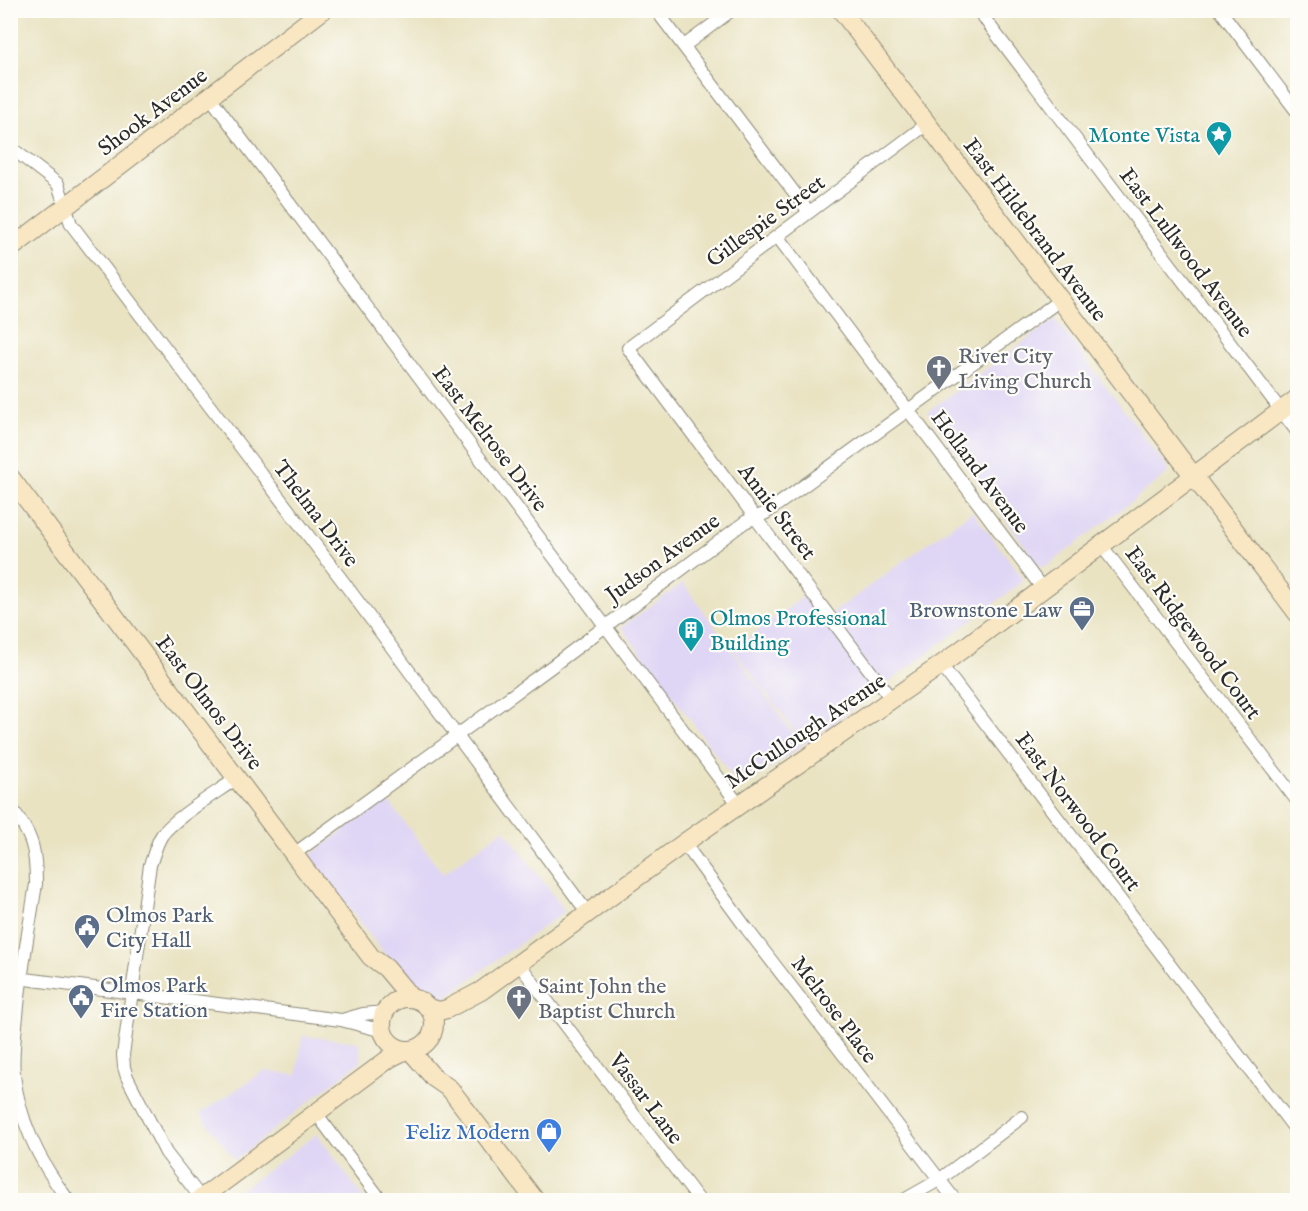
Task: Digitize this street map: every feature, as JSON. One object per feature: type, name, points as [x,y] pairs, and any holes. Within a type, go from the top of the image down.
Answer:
[{"type":"main road","name":"Shook Avenue","points":[[10,249],[323,10]]},
{"type":"main road","name":"East Hildebrand Avenue","points":[[841,10],[1298,614]]},
{"type":"main road","name":"McCullough Avenue","points":[[428,1008],[439,1011],[447,1009],[481,991],[684,843],[941,665],[1298,398]]},
{"type":"main road","name":"East Olmos Drive","points":[[10,477],[371,957],[388,991],[386,1010]]},
{"type":"main road","name":"East Olmos Drive","points":[[371,957],[386,968],[411,998]]},
{"type":"main road","name":"McCullough Avenue","points":[[431,1036],[465,1009],[481,991]]},
{"type":"main road","points":[[346,1089],[375,1057],[382,1044],[384,1033],[382,1022],[386,1010],[397,1000],[411,998],[423,1003],[434,1020],[431,1036],[432,1054],[443,1069],[450,1089]]},
{"type":"main road","points":[[384,1033],[393,1046],[408,1050],[422,1061],[434,1078],[450,1089],[535,1200]]},
{"type":"main road","points":[[200,1199],[346,1089],[390,1058],[419,1048],[431,1036]]},
{"type":"street","points":[[656,10],[809,212]]},
{"type":"street","points":[[684,46],[732,10]]},
{"type":"street","name":"East Lullwood Avenue","points":[[978,10],[1298,433]]},
{"type":"street","points":[[1220,10],[1298,113]]},
{"type":"street","name":"East Melrose Drive","points":[[210,97],[739,805]]},
{"type":"street","name":"Gillespie Street","points":[[628,348],[927,124]]},
{"type":"street","name":"Thelma Drive","points":[[10,147],[58,184],[71,224],[457,734],[588,912]]},
{"type":"street","name":"Holland Avenue","points":[[777,236],[1042,588]]},
{"type":"street","name":"Judson Avenue","points":[[294,854],[745,522],[766,513],[1060,300]]},
{"type":"street","name":"Annie Street","points":[[628,348],[892,700]]},
{"type":"street","name":"East Ridgewood Court","points":[[1101,545],[1298,802]]},
{"type":"street","name":"East Norwood Court","points":[[941,665],[1298,1133]]},
{"type":"street","points":[[200,1199],[162,1145],[124,1067],[123,1055],[134,993],[150,865],[158,844],[163,833],[175,822],[237,778]]},
{"type":"street","points":[[10,806],[30,834],[36,866],[36,884],[15,977],[14,1076],[21,1108],[43,1163],[68,1200]]},
{"type":"street","name":"Melrose Place","points":[[684,843],[746,928],[955,1200]]},
{"type":"street","name":"Vassar Lane","points":[[519,964],[699,1200]]},
{"type":"street","points":[[15,977],[341,1020],[384,1033]]},
{"type":"street","points":[[341,1020],[386,1010]]},
{"type":"street","points":[[315,1113],[381,1200]]},
{"type":"street","points":[[904,1200],[939,1180],[1022,1117]]},
{"type":"shaded area","points":[[1055,319],[1169,470],[1165,476],[1047,566],[1040,567],[927,412]]},
{"type":"shaded area","points":[[972,511],[1023,578],[1020,584],[805,745],[733,649],[804,596],[823,620]]},
{"type":"shaded area","points":[[683,583],[802,746],[741,788],[621,627]]},
{"type":"shaded area","points":[[387,799],[443,874],[504,829],[565,911],[440,1001],[415,989],[397,970],[309,856]]},
{"type":"shaded area","points":[[302,1036],[359,1042],[361,1061],[235,1160],[200,1114],[264,1071],[297,1075]]},
{"type":"shaded area","points":[[317,1134],[365,1200],[227,1200]]},
{"type":"place","name":"Monte Vista","points":[[1219,157]]},
{"type":"place","name":"River City Living Church","points":[[939,391]]},
{"type":"place","name":"Brownstone Law","points":[[1082,632]]},
{"type":"place","name":"Olmos Professional Building","points":[[691,653]]},
{"type":"place","name":"Olmos Park City Hall","points":[[87,950]]},
{"type":"place","name":"Olmos Park Fire Station","points":[[81,1020]]},
{"type":"place","name":"Saint John the Baptist Church","points":[[519,1021]]},
{"type":"place","name":"Feliz Modern","points":[[549,1154]]}]
